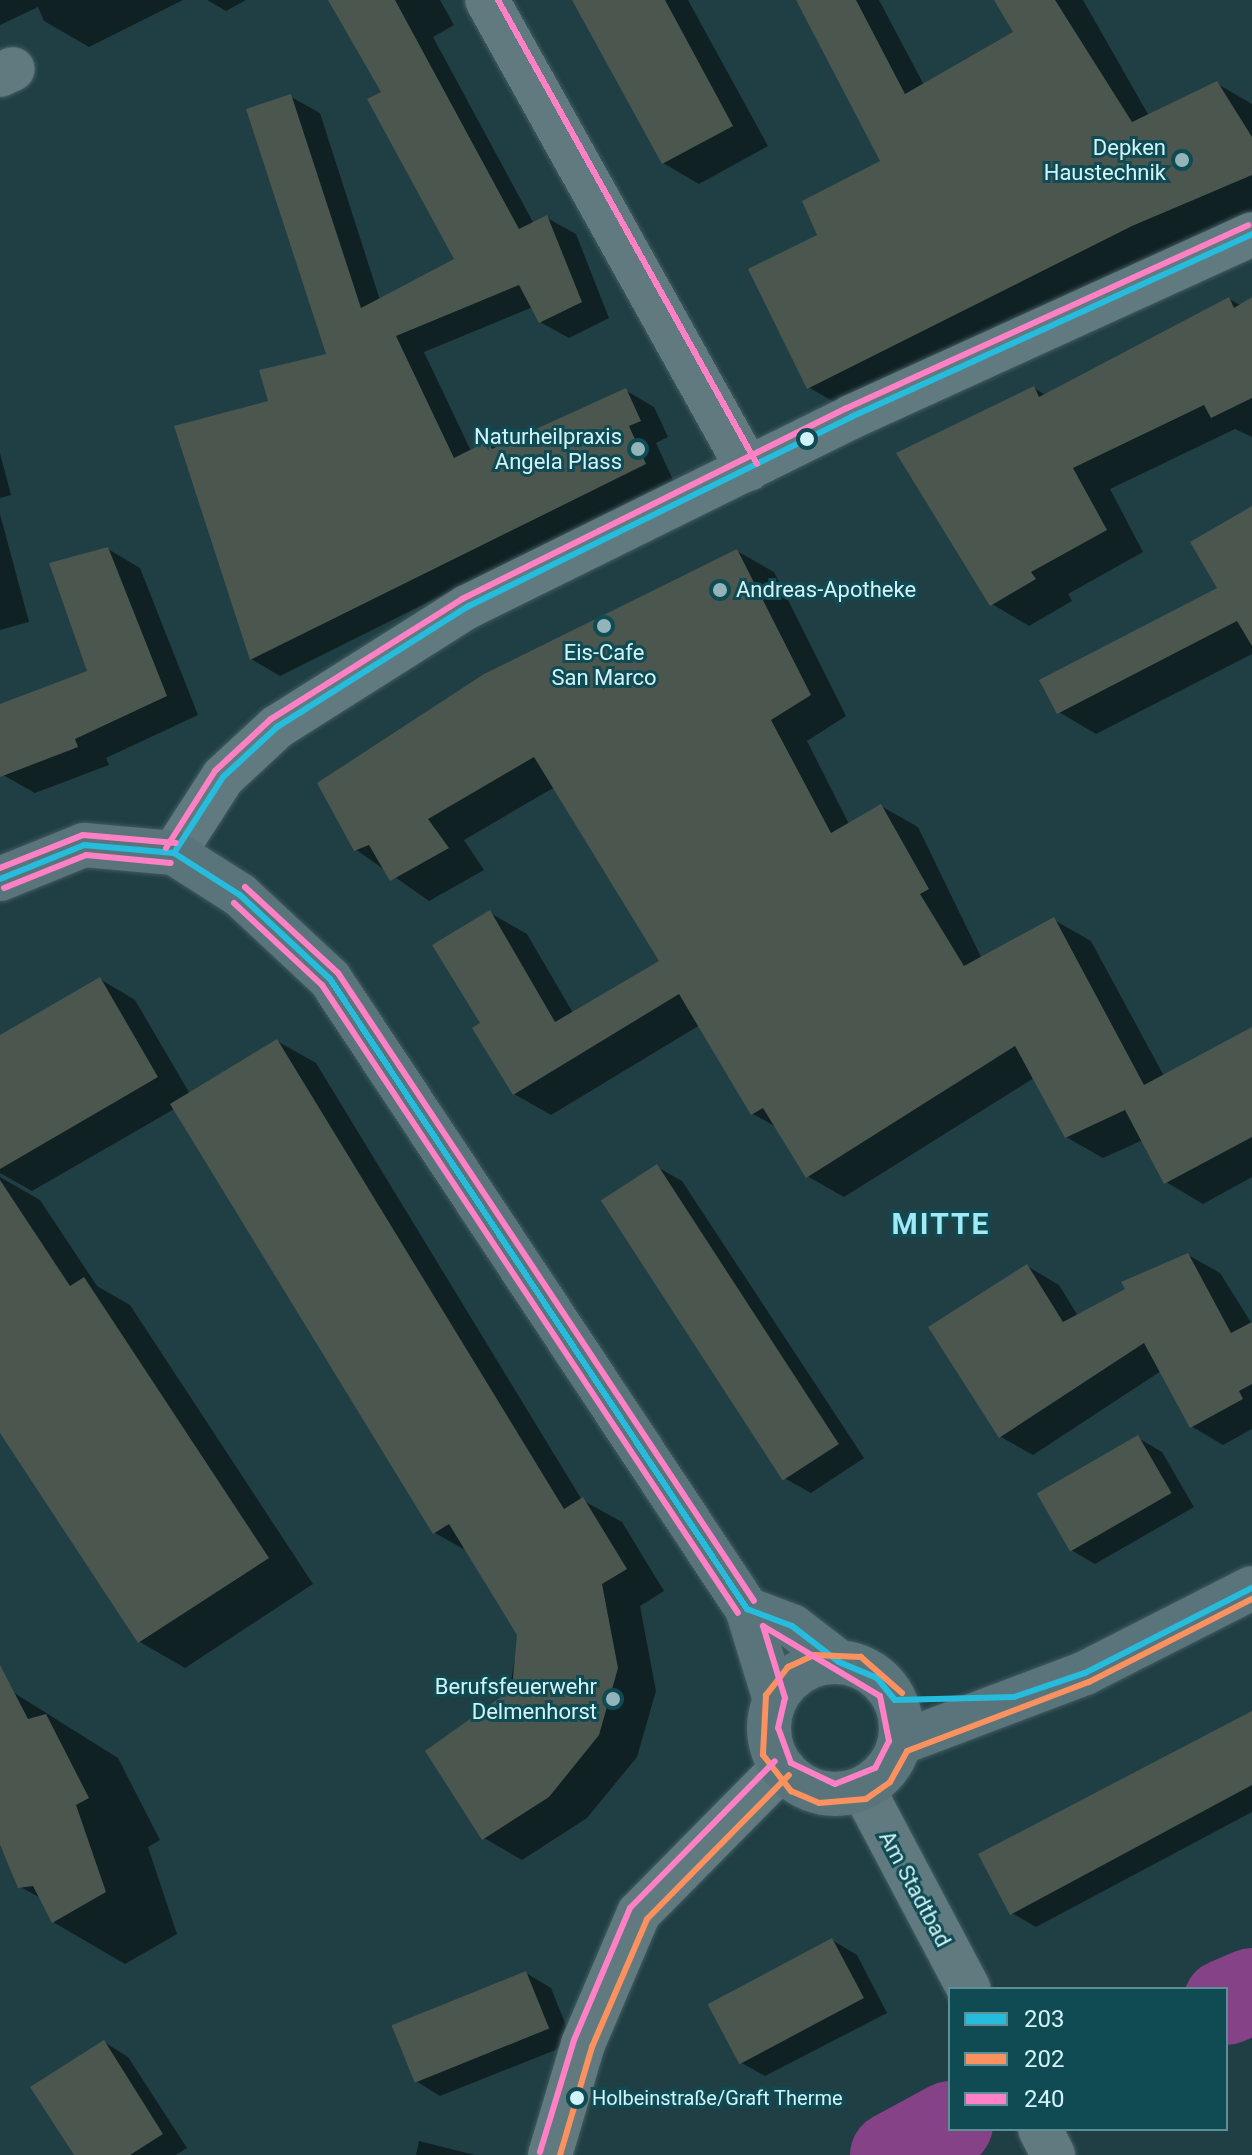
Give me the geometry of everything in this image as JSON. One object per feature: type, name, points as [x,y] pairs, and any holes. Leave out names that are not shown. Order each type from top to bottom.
[{"type":"main road","points":[[0,879],[84,845],[174,853],[240,895],[330,979],[747,1609],[775,1700]]},
{"type":"main road","points":[[900,1743],[1014,1697],[1085,1673],[1252,1588]]},
{"type":"main road","points":[[747,1609],[792,1626],[839,1662],[877,1678],[895,1700],[900,1743],[882,1776],[863,1789],[823,1794],[782,1768],[768,1729],[775,1700],[795,1675],[839,1662]]},
{"type":"main road","points":[[895,1700],[1014,1697]]},
{"type":"street","points":[[487,0],[748,469]]},
{"type":"street","points":[[174,853],[223,777],[322,693],[467,607],[748,469],[1252,234]]},
{"type":"street","points":[[550,2155],[583,2044],[639,1913],[782,1768]]},
{"type":"street","name":"Am Stadtbad","points":[[863,1789],[968,1987]]},
{"type":"street","points":[[1041,2131],[1053,2155]]},
{"type":"building","points":[[328,0],[395,0],[519,229],[547,215],[582,302],[539,323],[519,285],[396,336],[454,458],[488,441],[492,449],[626,388],[641,421],[629,426],[646,464],[250,660],[174,426],[268,401],[259,370],[326,354],[246,109],[291,94],[361,308],[454,259],[367,99],[381,92]]},
{"type":"building","points":[[572,0],[665,0],[733,126],[662,164]]},
{"type":"building","points":[[796,0],[856,0],[905,94],[1013,32],[994,0],[1055,0],[1132,122],[1217,81],[1252,137],[1252,175],[1132,226],[807,389],[748,269],[817,235],[802,201],[880,161]]},
{"type":"building","points":[[1229,297],[1234,308],[1252,297],[1252,398],[1211,418],[1204,405],[1073,468],[1107,530],[1031,572],[1036,579],[990,606],[896,453],[1034,386],[1039,397]]},
{"type":"building","points":[[1252,506],[1252,646],[1237,621],[1057,714],[1039,680],[1217,588],[1190,542]]},
{"type":"building","points":[[108,547],[167,696],[75,739],[78,747],[0,777],[0,704],[87,671],[49,563]]},
{"type":"building","points":[[737,549],[811,695],[771,720],[831,833],[881,804],[929,889],[920,894],[964,966],[1054,917],[1144,1085],[1252,1027],[1252,1137],[1164,1184],[1125,1110],[1065,1138],[1015,1046],[806,1178],[763,1108],[751,1115],[679,994],[513,1095],[472,1028],[480,1023],[432,945],[490,910],[555,1022],[659,961],[534,757],[428,819],[449,848],[390,881],[369,845],[354,851],[317,783],[484,674]]},
{"type":"building","points":[[100,977],[158,1077],[0,1169],[0,1035]]},
{"type":"building","points":[[277,1039],[564,1509],[583,1497],[627,1569],[602,1584],[618,1668],[599,1735],[549,1797],[482,1840],[425,1751],[512,1689],[517,1635],[449,1524],[433,1534],[170,1104]]},
{"type":"building","points":[[657,1164],[839,1444],[783,1481],[601,1200]]},
{"type":"building","points":[[0,1180],[70,1286],[84,1277],[269,1558],[138,1643],[0,1433]]},
{"type":"building","points":[[1188,1253],[1231,1333],[1252,1322],[1252,1384],[1239,1391],[1243,1399],[1190,1428],[1144,1343],[999,1438],[928,1327],[1027,1264],[1063,1322],[1125,1289],[1121,1282]]},
{"type":"building","points":[[1138,1435],[1172,1493],[1070,1552],[1037,1494]]},
{"type":"building","points":[[0,1665],[28,1719],[46,1714],[89,1798],[76,1805],[106,1892],[52,1923],[33,1886],[18,1888],[0,1845]]},
{"type":"building","points":[[1252,1711],[1252,1785],[1010,1915],[978,1854]]},
{"type":"building","points":[[832,1938],[864,1998],[739,2064],[708,2004]]},
{"type":"building","points":[[526,1971],[549,2028],[415,2083],[392,2025]]},
{"type":"building","points":[[104,2040],[163,2134],[130,2155],[74,2155],[30,2087]]},
{"type":"waterway","points":[[1228,2001],[1252,1991]]},
{"type":"waterway","points":[[893,2155],[948,2125]]},
{"type":"transit line","name":"240","points":[[498,0],[757,464]]},
{"type":"transit line","name":"240","points":[[166,848],[215,771],[271,719],[462,599],[847,408],[1248,225]]},
{"type":"transit line","name":"203","points":[[174,853],[223,777],[277,727],[467,607],[851,417],[1252,234]]},
{"type":"transit line","name":"240","points":[[0,868],[83,835],[176,843]]},
{"type":"transit line","name":"203","points":[[0,879],[84,845],[174,853],[240,895],[330,979],[747,1609],[792,1626],[839,1662],[877,1678],[895,1700]]},
{"type":"transit line","name":"240","points":[[4,888],[86,855],[171,863]]},
{"type":"transit line","name":"240","points":[[245,887],[338,973]]},
{"type":"transit line","name":"240","points":[[234,903],[322,985],[738,1613]]},
{"type":"transit line","name":"240","points":[[338,973],[754,1601]]},
{"type":"transit line","name":"203","points":[[895,1700],[1014,1697],[1085,1673],[1252,1588]]},
{"type":"transit line","name":"202","points":[[902,1693],[861,1657],[814,1655],[788,1667],[766,1695],[763,1755],[791,1791],[819,1803],[866,1799],[890,1782],[907,1751],[1089,1682],[1252,1599]]},
{"type":"transit line","name":"240","points":[[763,1626],[880,1696],[889,1741],[875,1768],[835,1784],[791,1763],[778,1728],[785,1698],[763,1626]]},
{"type":"transit line","name":"240","points":[[540,2152],[574,2040],[630,1908],[775,1761]]},
{"type":"transit line","name":"202","points":[[560,2155],[592,2047],[647,1919],[789,1775]]},
{"type":"place","name":"Depken Haustechnik","points":[[1182,160]]},
{"type":"place","name":"Naturheilpraxis Angela Plass","points":[[638,449]]},
{"type":"place","name":"Andreas-Apotheke","points":[[720,590]]},
{"type":"place","name":"Eis-Cafe San Marco","points":[[604,626]]},
{"type":"place","name":"Berufsfeuerwehr Delmenhorst","points":[[613,1699]]},
{"type":"place","name":"Holbeinstraße/Graft Therme","points":[[577,2098]]},
{"type":"district","name":"MITTE","points":[[941,1224]]}]
